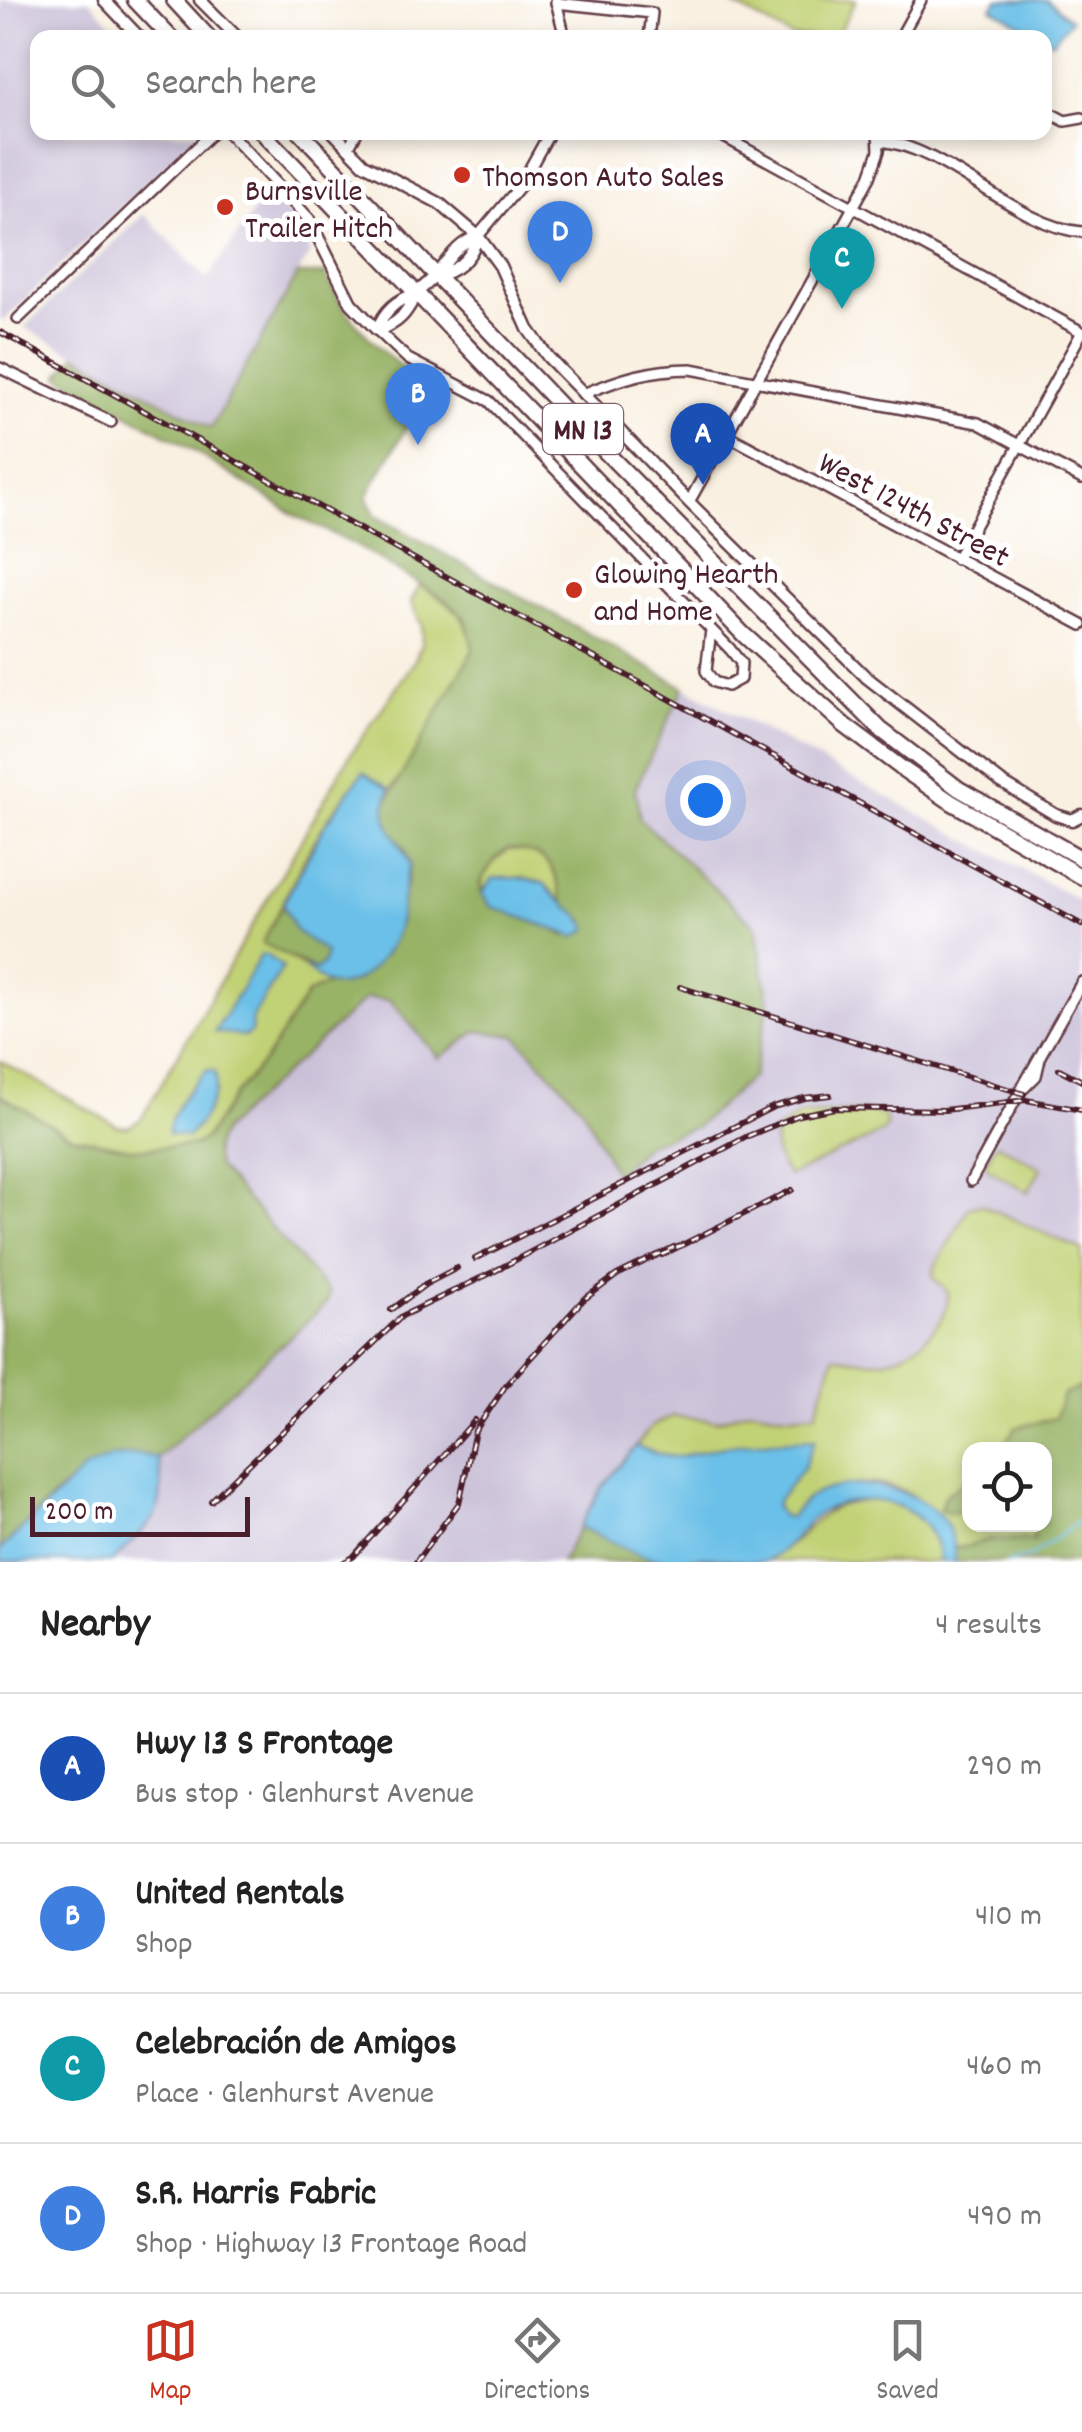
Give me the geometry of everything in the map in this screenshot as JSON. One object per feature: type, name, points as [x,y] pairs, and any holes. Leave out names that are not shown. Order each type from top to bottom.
[{"type":"highway","points":[[136,0],[164,30]]},
{"type":"highway","points":[[174,0],[202,30]]},
{"type":"highway","name":"MN 13","points":[[270,140],[744,636],[844,725],[951,802],[1082,878]]},
{"type":"highway","name":"MN 13","points":[[308,140],[880,729],[959,788],[1082,860]]},
{"type":"street","points":[[104,0],[132,30]]},
{"type":"street","points":[[200,0],[230,30]]},
{"type":"street","points":[[908,30],[921,0]]},
{"type":"street","points":[[564,30],[556,1],[652,13],[651,30]]},
{"type":"street","points":[[1052,114],[1062,120],[1079,119]]},
{"type":"street","points":[[18,319],[206,140]]},
{"type":"street","points":[[235,140],[309,219],[351,303],[408,359],[488,401],[711,630],[740,663],[740,678],[726,686],[714,682],[706,672],[711,630]]},
{"type":"street","points":[[340,140],[364,164],[439,203],[478,236],[514,291],[528,329],[582,394],[866,677],[964,755],[1056,815],[1072,820],[1082,815]]},
{"type":"street","points":[[348,148],[352,140]]},
{"type":"street","points":[[378,330],[392,327],[412,307],[416,294],[436,276],[452,272],[474,251],[478,236],[520,186],[546,140]]},
{"type":"street","points":[[730,140],[1082,332],[956,558]]},
{"type":"street","points":[[689,502],[876,163],[878,140]]},
{"type":"street","points":[[888,140],[907,146],[1049,224],[1082,232]]},
{"type":"street","points":[[0,368],[111,422]]},
{"type":"street","points":[[582,394],[628,376],[660,369],[691,369],[978,423],[1082,479]]},
{"type":"street","name":"West 124th Street","points":[[725,434],[1082,625]]},
{"type":"street","points":[[972,1181],[1022,1090],[1028,1071],[1042,1055],[1082,982]]},
{"type":"shaded area","points":[[0,0],[89,0],[117,30],[30,30],[30,140],[192,140],[3,321]]},
{"type":"shaded area","points":[[267,192],[300,226],[310,253],[211,428],[24,327],[144,214],[207,279]]},
{"type":"shaded area","points":[[684,687],[1082,902],[1082,1250],[980,1204],[969,1207],[935,1267],[948,1293],[948,1304],[929,1334],[883,1361],[835,1357],[817,1413],[787,1415],[752,1409],[716,1421],[673,1416],[601,1488],[561,1562],[112,1562],[159,1512],[163,1486],[158,1458],[330,1294],[218,1167],[215,1142],[225,1128],[366,998],[390,1000],[439,1058],[478,1031],[516,1036],[582,1107],[616,1173],[648,1143],[696,1127],[685,860],[640,819],[635,790]]},
{"type":"green space","points":[[725,0],[856,0],[840,30],[779,30]]},
{"type":"green space","points":[[298,274],[325,274],[343,306],[367,336],[426,383],[421,402],[369,492],[367,499],[376,516],[684,687],[635,789],[640,819],[756,927],[769,1003],[753,1076],[696,1127],[648,1143],[615,1174],[582,1107],[516,1036],[478,1031],[439,1058],[390,1000],[366,998],[225,1128],[216,1147],[218,1167],[330,1294],[326,1304],[158,1458],[133,1456],[90,1470],[52,1499],[0,1550],[0,1095],[70,1136],[134,1149],[195,1145],[206,1137],[235,1094],[265,1060],[308,993],[328,984],[346,983],[378,961],[396,932],[410,865],[404,848],[385,823],[386,802],[473,650],[466,620],[447,601],[359,547],[298,517],[183,444],[59,376],[76,355],[211,428]],"holes":[[[508,849],[523,851],[549,864],[564,906],[584,920],[566,936],[540,922],[490,906],[482,894],[480,882],[496,858]]]},
{"type":"green space","points":[[419,585],[448,603],[467,627],[473,650],[406,771],[390,789],[363,773],[306,855],[263,943],[328,984],[308,993],[265,1060],[235,1094],[206,1137],[195,1145],[133,1149],[70,1136],[0,1095],[0,1061],[118,1126],[128,1127],[141,1119],[350,755],[414,662],[422,643],[422,626],[411,602]],"holes":[[[261,956],[283,967],[252,1018],[215,1032]],[[207,1071],[215,1072],[216,1091],[200,1120],[176,1113]]]},
{"type":"green space","points":[[509,849],[535,854],[549,864],[564,906],[544,883],[520,878],[484,888],[482,893],[485,873]]},
{"type":"green space","points":[[283,904],[296,927],[327,953],[316,970],[262,943]]},
{"type":"green space","points":[[799,1115],[884,1115],[887,1125],[883,1132],[789,1176],[777,1156],[775,1132]]},
{"type":"green space","points":[[998,1144],[1041,1168],[1028,1192],[987,1168],[993,1147]]},
{"type":"green space","points":[[980,1204],[1082,1250],[1082,1390],[1079,1388],[1055,1418],[1015,1428],[1006,1442],[962,1442],[962,1483],[944,1495],[949,1513],[962,1511],[962,1532],[1033,1532],[1035,1540],[990,1539],[954,1547],[945,1530],[911,1495],[878,1485],[829,1492],[814,1498],[790,1517],[782,1516],[777,1501],[804,1467],[814,1440],[743,1444],[678,1456],[636,1446],[652,1426],[673,1416],[716,1421],[752,1409],[787,1415],[816,1413],[834,1356],[884,1360],[917,1345],[936,1327],[947,1305],[948,1293],[933,1277],[935,1267],[969,1207]]},
{"type":"green space","points":[[1079,1388],[1082,1562],[956,1562],[954,1547],[990,1539],[1035,1540],[1033,1532],[1052,1532],[1052,1442],[1006,1442],[1015,1428],[1055,1418],[1063,1395]]},
{"type":"green space","points":[[962,1483],[962,1511],[949,1513],[940,1509],[944,1495]]},
{"type":"green space","points":[[879,1499],[902,1507],[920,1520],[934,1539],[940,1562],[763,1561],[832,1509]]},
{"type":"green space","points":[[580,1527],[654,1558],[707,1556],[734,1562],[561,1562]]},
{"type":"water","points":[[997,0],[1047,0],[1071,20],[1052,42],[1052,30],[1031,30],[992,8]]},
{"type":"water","points":[[363,772],[390,789],[387,821],[410,865],[398,927],[388,948],[363,976],[341,985],[330,984],[304,966],[316,970],[326,953],[295,930],[283,904],[325,825]]},
{"type":"water","points":[[493,878],[544,883],[580,916],[588,929],[575,937],[490,906],[482,893]]},
{"type":"water","points":[[261,955],[283,967],[252,1018],[251,1032],[245,1036],[215,1032]]},
{"type":"water","points":[[207,1070],[215,1072],[216,1080],[204,1116],[187,1137],[168,1134],[177,1108]]},
{"type":"water","points":[[815,1439],[804,1467],[777,1501],[782,1516],[790,1517],[807,1499],[841,1486],[881,1487],[900,1492],[934,1510],[946,1523],[956,1562],[940,1562],[936,1542],[913,1514],[878,1501],[839,1504],[821,1512],[781,1551],[763,1562],[704,1557],[658,1559],[635,1553],[580,1527],[601,1488],[636,1446],[678,1457],[731,1445]]},
{"type":"water","points":[[139,1454],[158,1458],[159,1506],[147,1527],[112,1562],[0,1562],[0,1550],[84,1469],[111,1457]]},
{"type":"waterway","points":[[1008,1562],[1031,1556],[1082,1519]]},
{"type":"railway","points":[[0,332],[1082,925]]},
{"type":"railway","points":[[680,987],[1024,1094]]},
{"type":"railway","points":[[1059,1069],[1082,1081]]},
{"type":"railway","points":[[475,1259],[773,1107],[830,1095]]},
{"type":"railway","points":[[211,1501],[402,1316],[748,1136],[799,1115],[835,1108],[944,1110],[1026,1100],[1082,1110]]},
{"type":"railway","points":[[662,1255],[792,1190]]},
{"type":"railway","points":[[416,1562],[459,1503],[475,1431],[506,1385],[583,1300],[617,1275],[674,1247]]},
{"type":"railway","points":[[391,1310],[426,1284],[457,1268]]},
{"type":"railway","points":[[344,1562],[353,1557],[475,1420]]},
{"type":"place","name":"Thomson Auto Sales","points":[[462,175]]},
{"type":"place","name":"Burnsville Trailer Hitch","points":[[225,207]]},
{"type":"place","name":"S.R. Harris Fabric","points":[[560,283]]},
{"type":"place","name":"Celebración de Amigos","points":[[842,309]]},
{"type":"place","name":"United Rentals","points":[[418,445]]},
{"type":"place","name":"Hwy 13 S Frontage","points":[[703,485]]},
{"type":"place","name":"Glowing Hearth and Home","points":[[574,590]]}]
